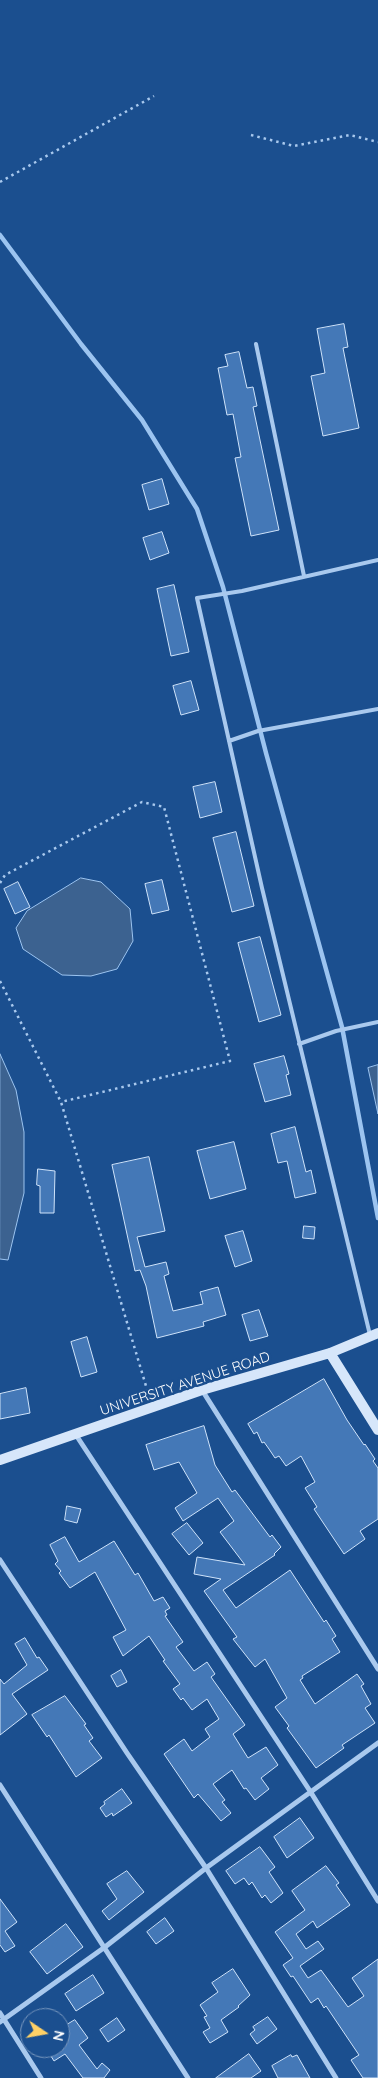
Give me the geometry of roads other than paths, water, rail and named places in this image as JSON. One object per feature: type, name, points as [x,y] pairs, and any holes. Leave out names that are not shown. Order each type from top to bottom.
[{"type":"main road","name":"UNIVERSITY AVENUE ROAD","points":[[0,1460],[202,1390],[330,1353],[374,1334]]},
{"type":"main road","points":[[330,1353],[378,1430]]},
{"type":"street","points":[[202,1390],[378,1669]]},
{"type":"street","points":[[76,1435],[310,1791],[378,1900]]},
{"type":"street","points":[[0,1560],[127,1753],[206,1868],[336,2078]]},
{"type":"street","points":[[2,2021],[105,1947],[206,1868],[310,1791],[378,1743]]},
{"type":"street","points":[[0,1785],[188,2078]]},
{"type":"street","points":[[0,2013],[2,2021],[41,2078]]},
{"type":"lane","points":[[256,344],[304,576]]},
{"type":"lane","points":[[374,1334],[299,1044],[197,598],[242,591],[378,560]]},
{"type":"lane","points":[[229,741],[258,731],[378,709]]},
{"type":"lane","points":[[299,1044],[336,1031],[378,1022]]},
{"type":"water","points":[[81,878],[101,882],[130,909],[133,941],[117,969],[91,976],[62,975],[23,949],[16,928],[27,911]]},
{"type":"water","points":[[0,1054],[16,1090],[24,1132],[24,1193],[8,1260],[0,1259]]},
{"type":"water","points":[[378,1065],[378,1114],[368,1068]]},
{"type":"waterway","points":[[0,235],[81,344],[142,420],[197,509],[223,587],[266,753],[342,1027],[378,1218]]}]
